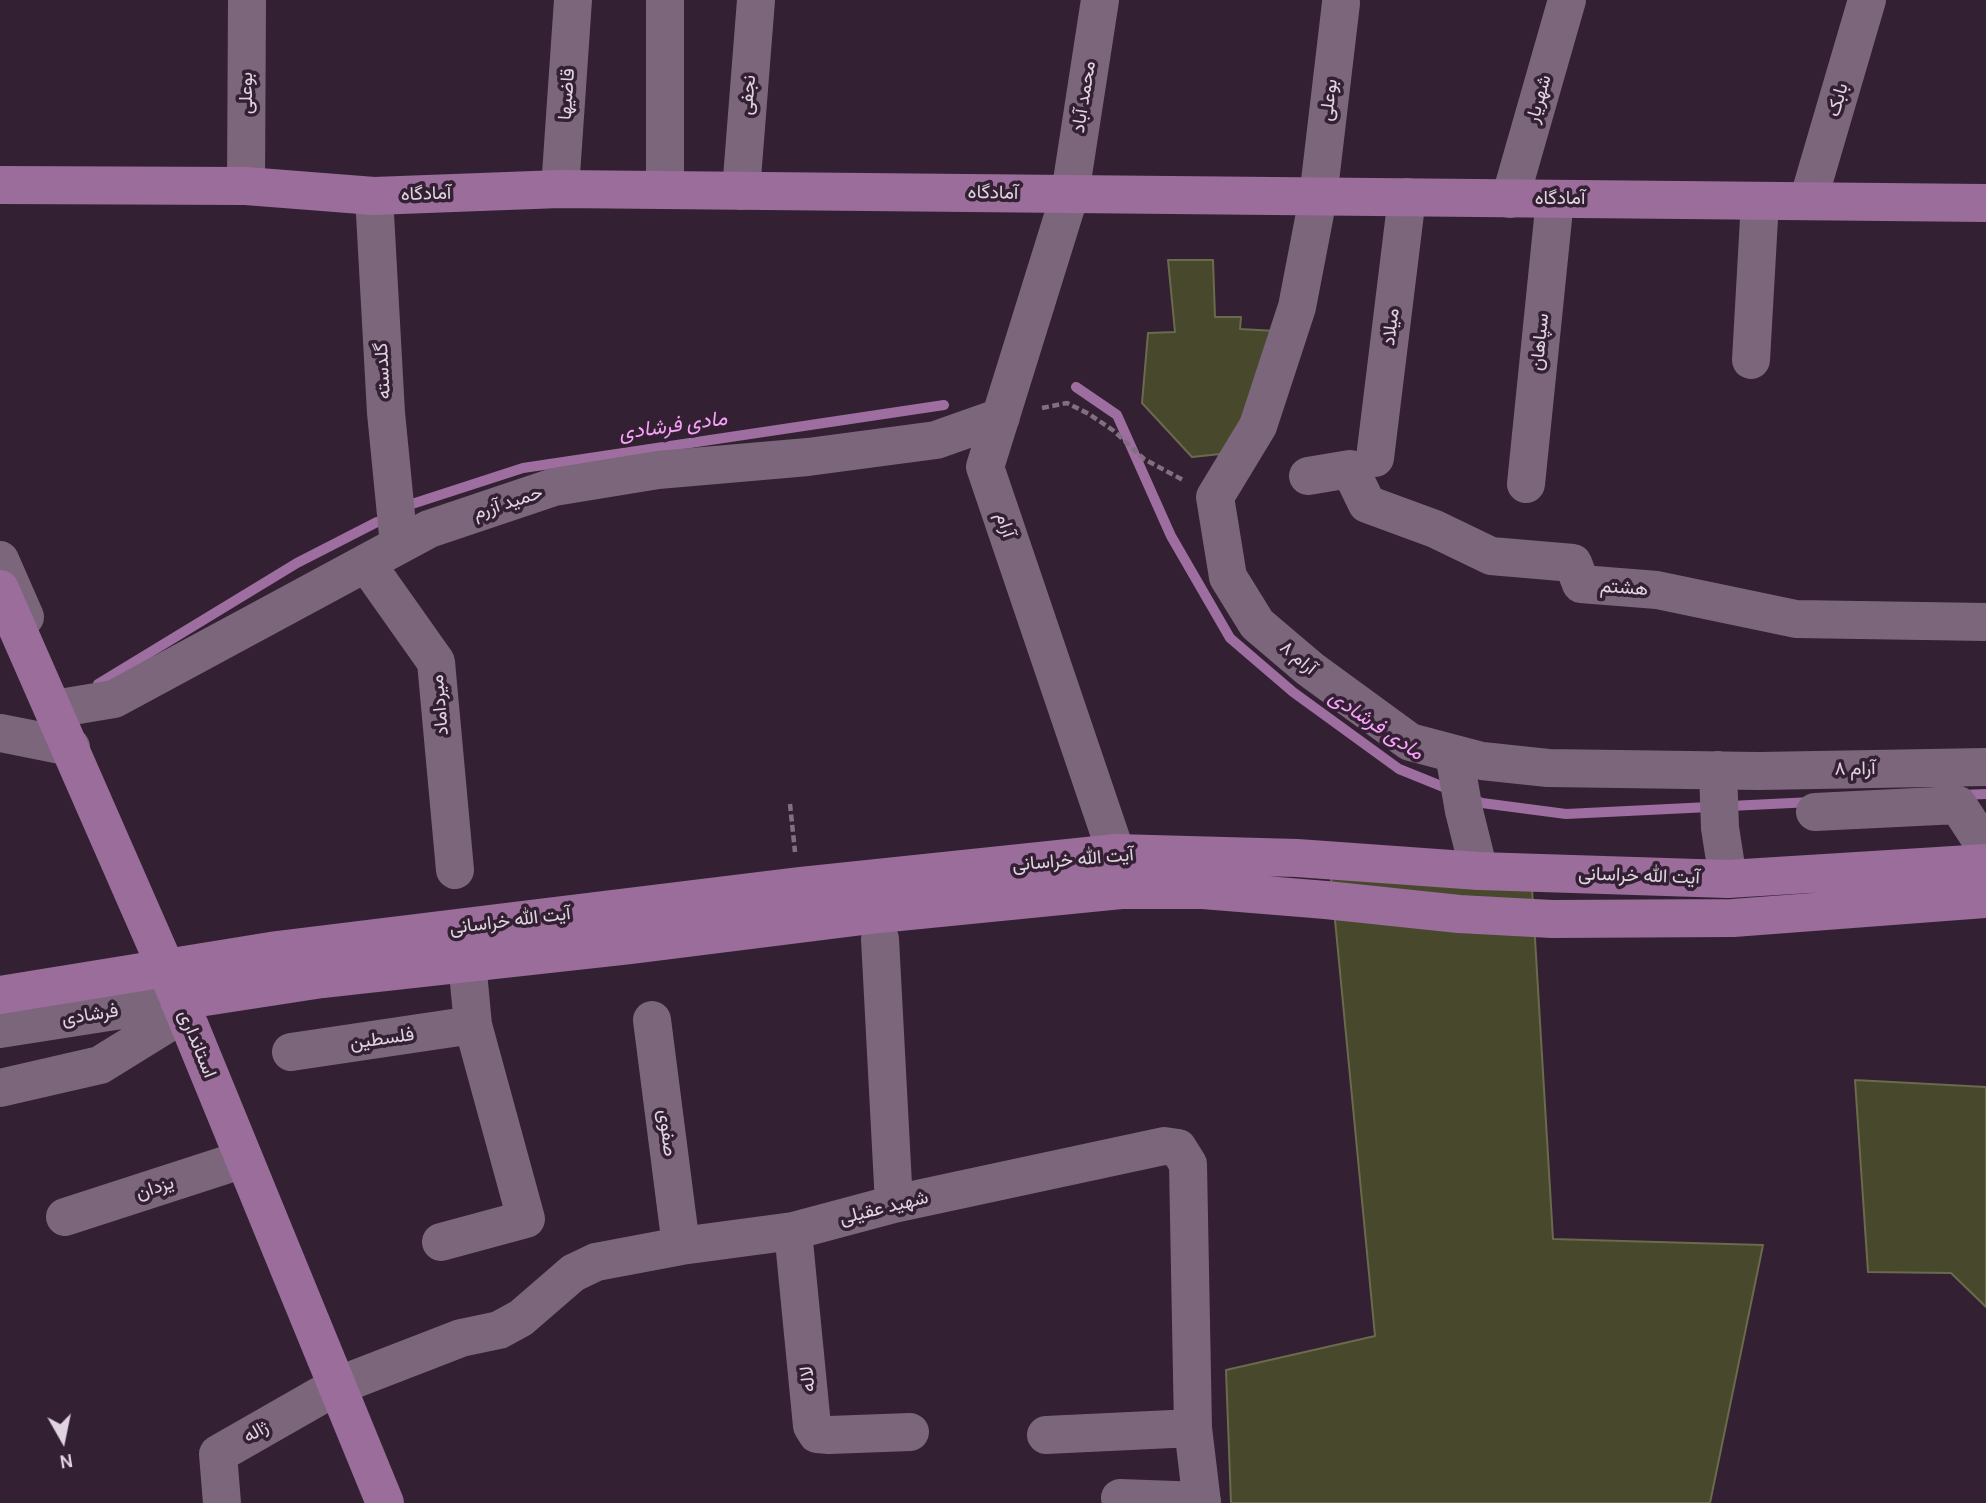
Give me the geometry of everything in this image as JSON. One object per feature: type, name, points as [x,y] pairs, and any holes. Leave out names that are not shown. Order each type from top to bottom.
[{"type":"main road","name":"آمادگاه","points":[[4,181],[246,186],[373,196],[560,189],[1986,203]]},
{"type":"main road","name":"استانداری","points":[[0,589],[174,980],[244,1158],[342,1384],[385,1503]]},
{"type":"main road","name":"آیت الله خراسانی","points":[[174,980],[290,948],[799,887],[878,910],[1116,853],[1297,858],[1479,871],[1728,879],[1986,863]]},
{"type":"main road","name":"آیت الله خراسانی","points":[[174,980],[323,979],[878,910],[1121,890],[1203,890],[1459,914],[1552,919],[1733,918],[1986,899]]},
{"type":"main road","name":"فرشادی","points":[[0,995],[174,980]]},
{"type":"street","name":"بوعلی","points":[[246,186],[247,0]]},
{"type":"street","name":"قاضیها","points":[[560,189],[573,0]]},
{"type":"street","points":[[664,190],[665,0]]},
{"type":"street","name":"نجفی","points":[[741,191],[756,0]]},
{"type":"street","name":"محمد آباد","points":[[1070,194],[1100,0]]},
{"type":"street","name":"شهریار","points":[[1510,199],[1567,0]]},
{"type":"street","name":"بابک","points":[[1808,201],[1867,0]]},
{"type":"street","name":"بوعلی","points":[[1318,198],[1341,3]]},
{"type":"street","name":"آرام","points":[[1070,194],[985,467],[1116,853]]},
{"type":"street","name":"گلدسته","points":[[373,196],[386,413],[399,545]]},
{"type":"street","name":"میلاد","points":[[1376,458],[1407,197]]},
{"type":"street","points":[[1215,497],[1258,426],[1297,307],[1318,198]]},
{"type":"street","name":"سپاهان","points":[[1526,484],[1555,199]]},
{"type":"street","points":[[1751,360],[1760,201]]},
{"type":"street","name":"حمید آزرم","points":[[54,709],[114,699],[429,529],[554,487],[658,470],[808,457],[936,440],[1001,417]]},
{"type":"street","name":"هشتم","points":[[1308,476],[1350,469],[1367,504],[1434,529],[1491,556],[1573,563],[1581,584],[1657,590],[1796,619],[1986,622]]},
{"type":"street","name":"۸ آرام","points":[[1215,497],[1228,577],[1257,624],[1310,669],[1409,742],[1482,761],[1548,768],[1717,770],[1986,766]]},
{"type":"street","points":[[0,561],[174,980],[100,1065],[0,1088]]},
{"type":"street","name":"میرداماد","points":[[366,563],[436,662],[455,870]]},
{"type":"street","points":[[0,733],[71,747]]},
{"type":"street","points":[[1454,754],[1464,811],[1479,871]]},
{"type":"street","points":[[1717,770],[1720,828],[1728,879]]},
{"type":"street","points":[[1815,812],[1958,805],[1986,848]]},
{"type":"street","points":[[878,910],[894,1204]]},
{"type":"street","points":[[441,1242],[526,1219],[473,1025],[467,962]]},
{"type":"street","name":"فرشادی","points":[[0,1029],[174,980]]},
{"type":"street","name":"استانداری","points":[[174,980],[342,1384],[398,1503]]},
{"type":"street","name":"صفوی","points":[[652,1020],[681,1246]]},
{"type":"street","name":"فلسطین","points":[[291,1052],[473,1025]]},
{"type":"street","name":"شهید عقیلی","points":[[342,1384],[461,1338],[499,1330],[520,1318],[573,1273],[596,1262],[681,1246],[793,1231],[894,1204],[1164,1146],[1178,1149],[1188,1164],[1193,1428],[1202,1502]]},
{"type":"street","name":"یزدان","points":[[65,1217],[244,1158]]},
{"type":"street","name":"لاله","points":[[793,1231],[812,1426],[817,1434],[829,1435],[910,1432]]},
{"type":"street","name":"ژاله","points":[[222,1503],[218,1454],[342,1384]]},
{"type":"street","points":[[1046,1435],[1193,1428]]},
{"type":"street","points":[[1120,1498],[1202,1502]]},
{"type":"path","points":[[1001,417],[1067,403],[1117,433],[1143,459],[1215,497]]},
{"type":"path","points":[[790,804],[799,887]]},
{"type":"building","points":[[1168,260],[1213,260],[1215,317],[1241,317],[1240,329],[1276,331],[1230,453],[1192,457],[1142,403],[1148,333],[1175,332]]},
{"type":"building","points":[[1330,868],[1531,872],[1553,1239],[1763,1245],[1710,1503],[1231,1503],[1226,1370],[1375,1336]]},
{"type":"building","points":[[1855,1080],[1986,1087],[1986,1307],[1951,1273],[1868,1272]]},
{"type":"waterway","name":"مادی فرشادی","points":[[1076,387],[1117,415],[1171,536],[1230,638],[1293,692],[1399,769],[1451,790]]},
{"type":"waterway","name":"مادی فرشادی","points":[[412,504],[523,468],[944,405]]},
{"type":"waterway","name":"مادی فرشادی","points":[[98,684],[297,563],[377,522]]},
{"type":"waterway","name":"مادی فرشادی","points":[[1961,795],[1986,794]]},
{"type":"waterway","name":"مادی فرشادی","points":[[1469,798],[1482,803],[1566,814],[1812,802]]}]
